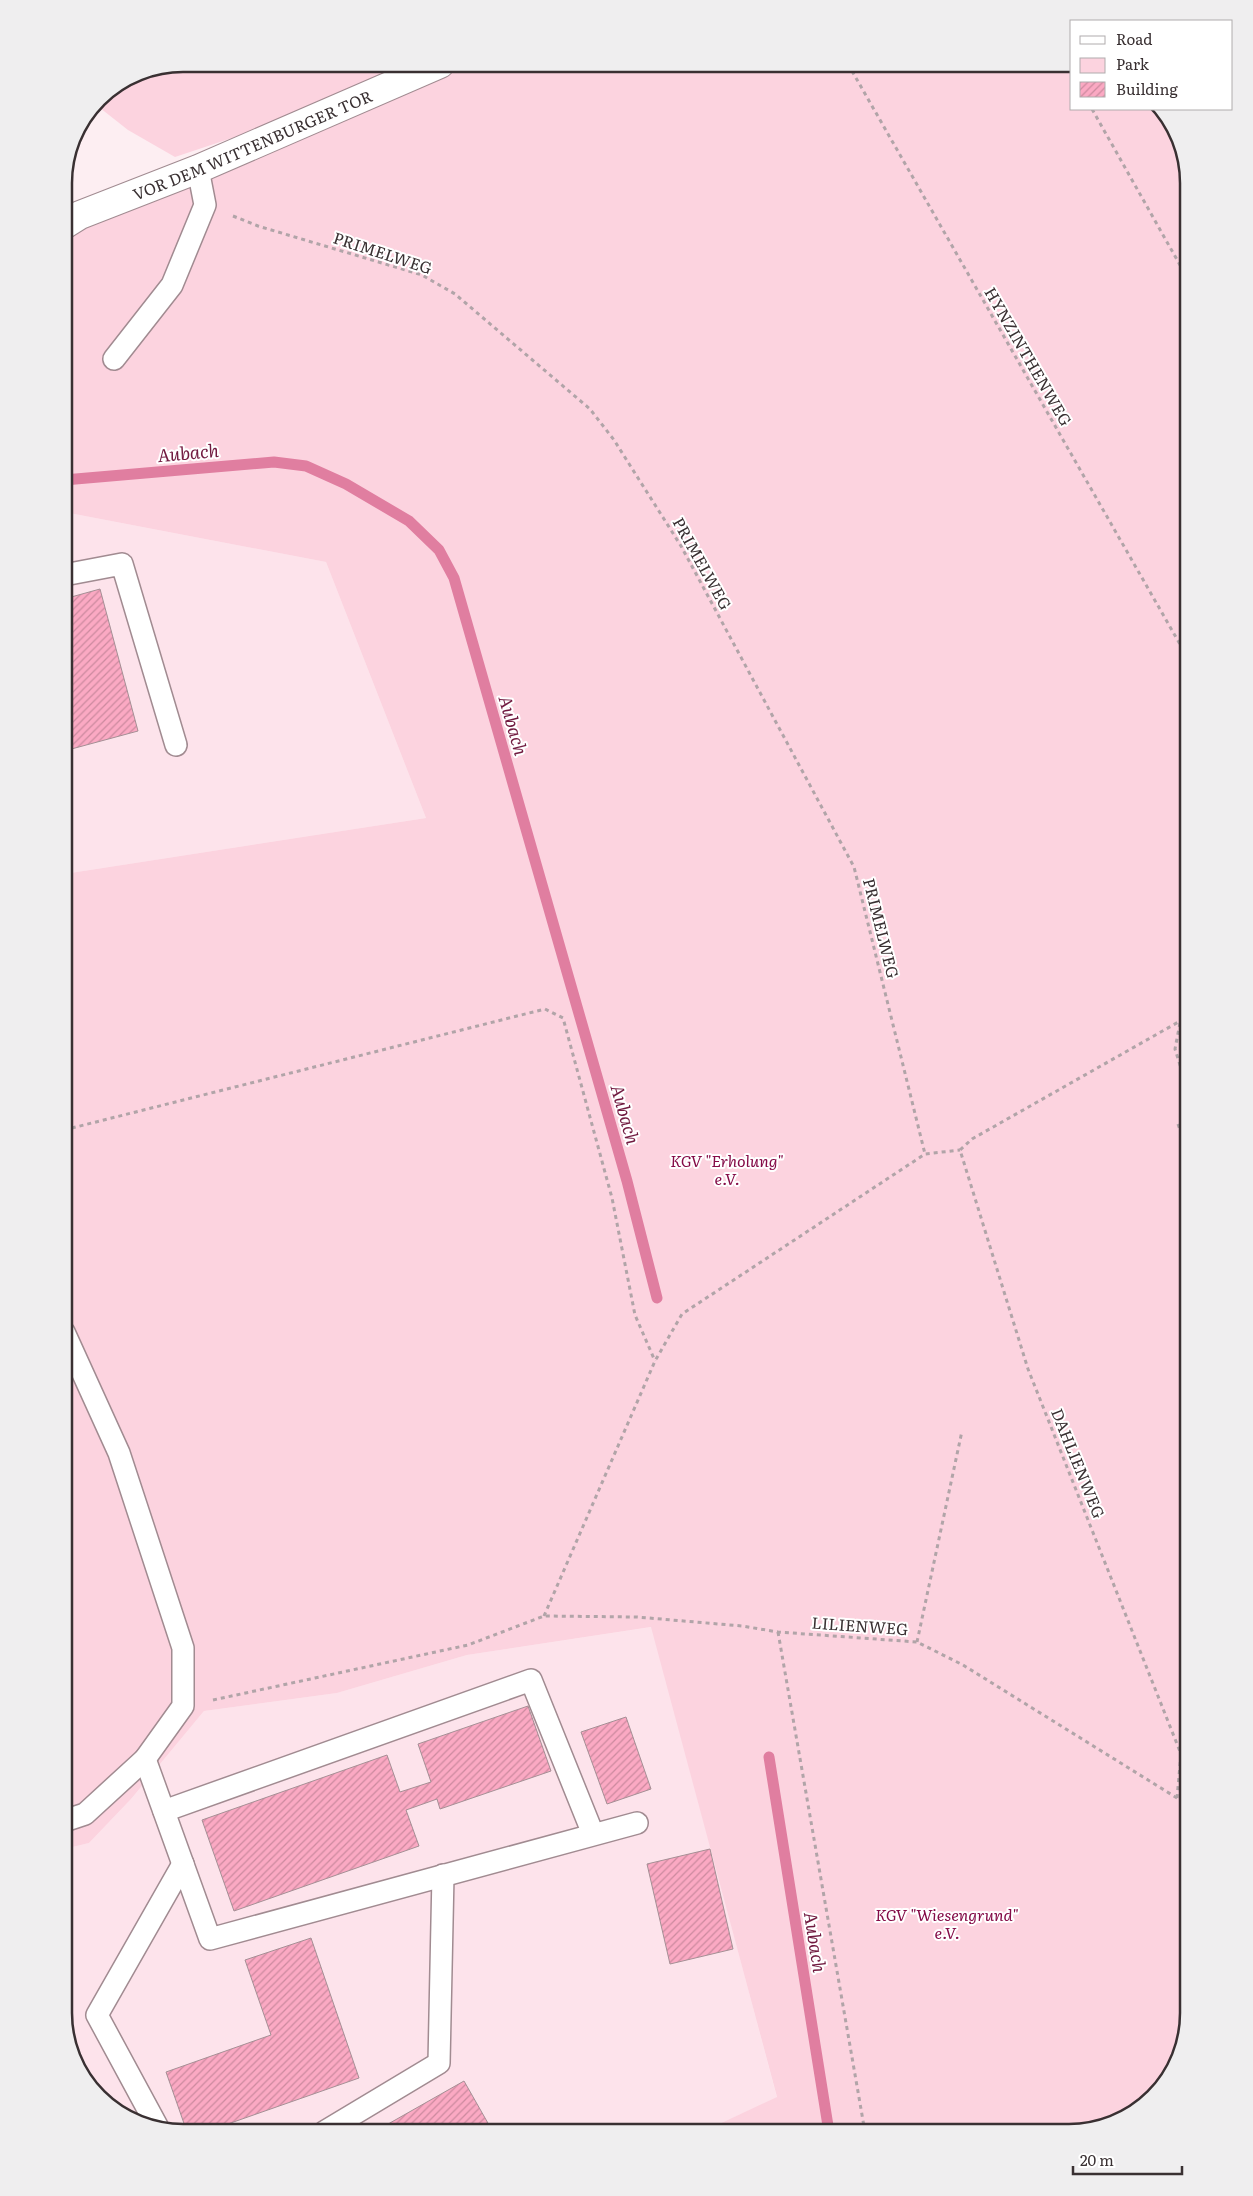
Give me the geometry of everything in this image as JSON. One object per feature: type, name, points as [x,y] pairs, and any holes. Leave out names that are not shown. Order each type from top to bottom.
[{"type":"street","name":"VOR DEM WITTENBURGER TOR","points":[[73,219],[198,169],[419,73]]},
{"type":"lane","points":[[114,359],[172,286],[205,205],[198,169]]},
{"type":"lane","points":[[73,572],[122,564],[176,745]]},
{"type":"lane","points":[[72,1350],[119,1453],[183,1648],[183,1706],[145,1759],[84,1814],[72,1818]]},
{"type":"lane","points":[[164,1811],[531,1680],[593,1834]]},
{"type":"lane","points":[[145,1759],[210,1939],[637,1823]]},
{"type":"lane","points":[[153,2119],[97,2015],[183,1864]]},
{"type":"lane","points":[[339,2123],[439,2063],[443,1875]]},
{"type":"path","name":"HYNZINTHENWEG","points":[[853,73],[1180,644]]},
{"type":"path","points":[[1093,110],[1180,265]]},
{"type":"path","name":"PRIMELWEG","points":[[205,205],[258,226],[422,275],[455,294],[590,409],[614,440],[681,546],[854,867],[925,1154]]},
{"type":"path","points":[[72,1128],[545,1010],[563,1018],[612,1198],[635,1316],[654,1361]]},
{"type":"path","points":[[1180,1022],[1175,1049],[1180,1065]]},
{"type":"path","points":[[183,1706],[468,1645],[544,1616],[654,1361],[682,1314],[925,1154],[960,1150],[972,1139],[1180,1022]]},
{"type":"path","points":[[1178,1124],[1180,1130]]},
{"type":"path","name":"DAHLIENWEG","points":[[960,1150],[1028,1370],[1180,1749]]},
{"type":"path","points":[[917,1642],[962,1431]]},
{"type":"path","name":"LILIENWEG","points":[[544,1616],[637,1617],[742,1626],[778,1632],[917,1642],[963,1665],[1180,1800]]},
{"type":"path","points":[[778,1632],[864,2124]]},
{"type":"path","name":"DAHLIENWEG","points":[[1177,1798],[1180,1772]]},
{"type":"shaded area","points":[[73,514],[326,562],[426,818],[73,873]]},
{"type":"shaded area","points":[[652,1627],[777,2098],[720,2124],[176,2123],[148,2118],[134,2112],[110,2096],[100,2086],[84,2062],[73,2027],[72,1847],[89,1843],[131,1799],[204,1711],[337,1693],[467,1655]]},
{"type":"green space","points":[[176,73],[427,73],[175,157],[128,130],[101,109],[128,87],[148,78],[162,75]]},
{"type":"green space","name":"KGV \"Erholung\" e.V.","points":[[436,73],[1070,73],[1070,110],[1153,110],[1169,134],[1175,148],[1180,176],[1180,2027],[1175,2048],[1162,2074],[1143,2096],[1119,2112],[1105,2118],[1070,2124],[720,2124],[777,2097],[651,1627],[467,1655],[337,1693],[204,1711],[131,1799],[89,1843],[72,1847],[73,873],[426,818],[326,562],[73,514],[73,236],[88,227]]},
{"type":"building","points":[[100,589],[138,731],[73,749],[73,597]]},
{"type":"building","points":[[528,1706],[551,1771],[440,1809],[437,1799],[406,1810],[419,1846],[234,1911],[202,1820],[387,1755],[400,1792],[431,1782],[418,1744]]},
{"type":"building","points":[[626,1717],[651,1789],[607,1804],[581,1732]]},
{"type":"building","points":[[710,1849],[733,1949],[670,1964],[647,1864]]},
{"type":"building","points":[[311,1938],[359,2078],[230,2123],[184,2123],[166,2072],[271,2035],[245,1960]]},
{"type":"building","points":[[464,2081],[488,2123],[389,2123]]},
{"type":"waterway","name":"Aubach","points":[[73,479],[274,462],[306,466],[346,484],[409,521],[439,550],[454,578],[627,1181],[657,1298]]},
{"type":"waterway","name":"Aubach","points":[[769,1757],[828,2124]]},
{"type":"park label","name":"KGV \"Wiesengrund\" e.V.","points":[[947,1923]]}]
